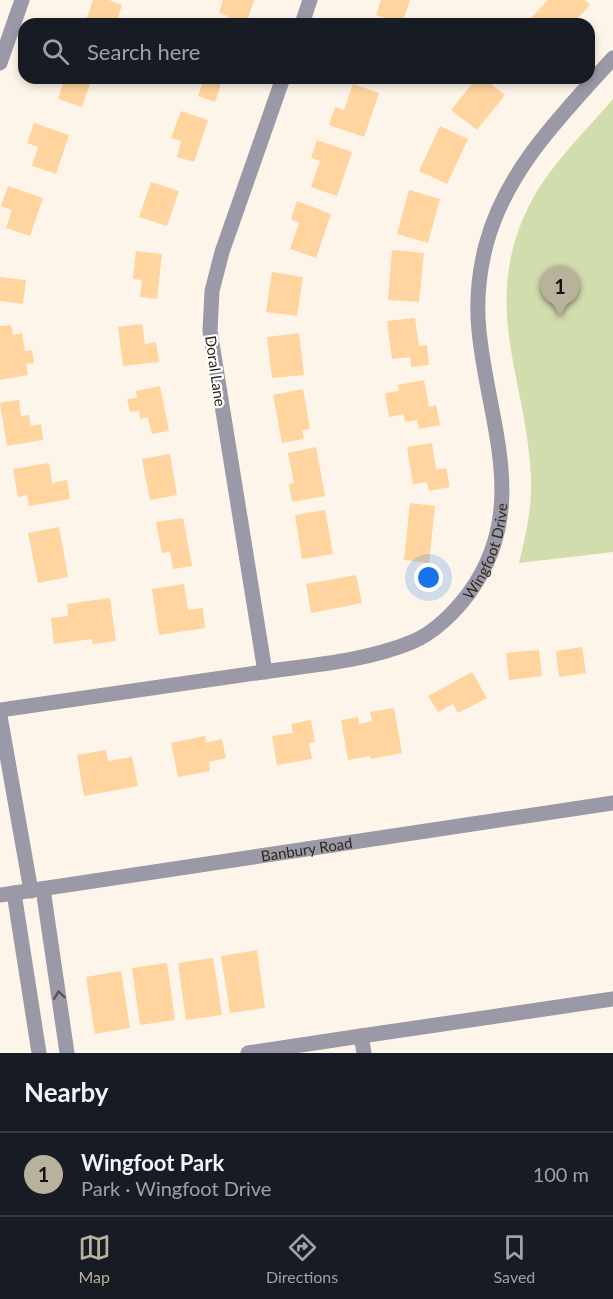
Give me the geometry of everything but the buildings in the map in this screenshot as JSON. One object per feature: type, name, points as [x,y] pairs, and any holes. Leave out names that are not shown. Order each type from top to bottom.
[{"type":"street","points":[[0,63],[22,0]]},
{"type":"street","points":[[304,18],[310,0]]},
{"type":"street","name":"Wingfoot Drive","points":[[595,78],[613,58]]},
{"type":"street","name":"Doral Lane","points":[[265,672],[210,331],[212,291],[222,252],[281,84]]},
{"type":"street","name":"Wingfoot Drive","points":[[0,710],[359,657],[415,641],[440,624],[461,603],[477,581],[496,538],[504,493],[479,328],[479,282],[487,243],[501,205],[519,169],[543,136],[590,84]]},
{"type":"street","points":[[0,716],[37,890],[67,1053]]},
{"type":"street","name":"Banbury Road","points":[[7,894],[613,803]]},
{"type":"street","points":[[7,894],[39,1053]]},
{"type":"street","points":[[248,1053],[613,999]]},
{"type":"street","points":[[361,1036],[364,1053]]},
{"type":"green space","points":[[613,99],[613,552],[519,563],[529,510],[531,478],[528,442],[510,341],[507,308],[508,274],[516,239],[539,188],[558,161]]},
{"type":"place","name":"Wingfoot Park","points":[[560,316]]}]
